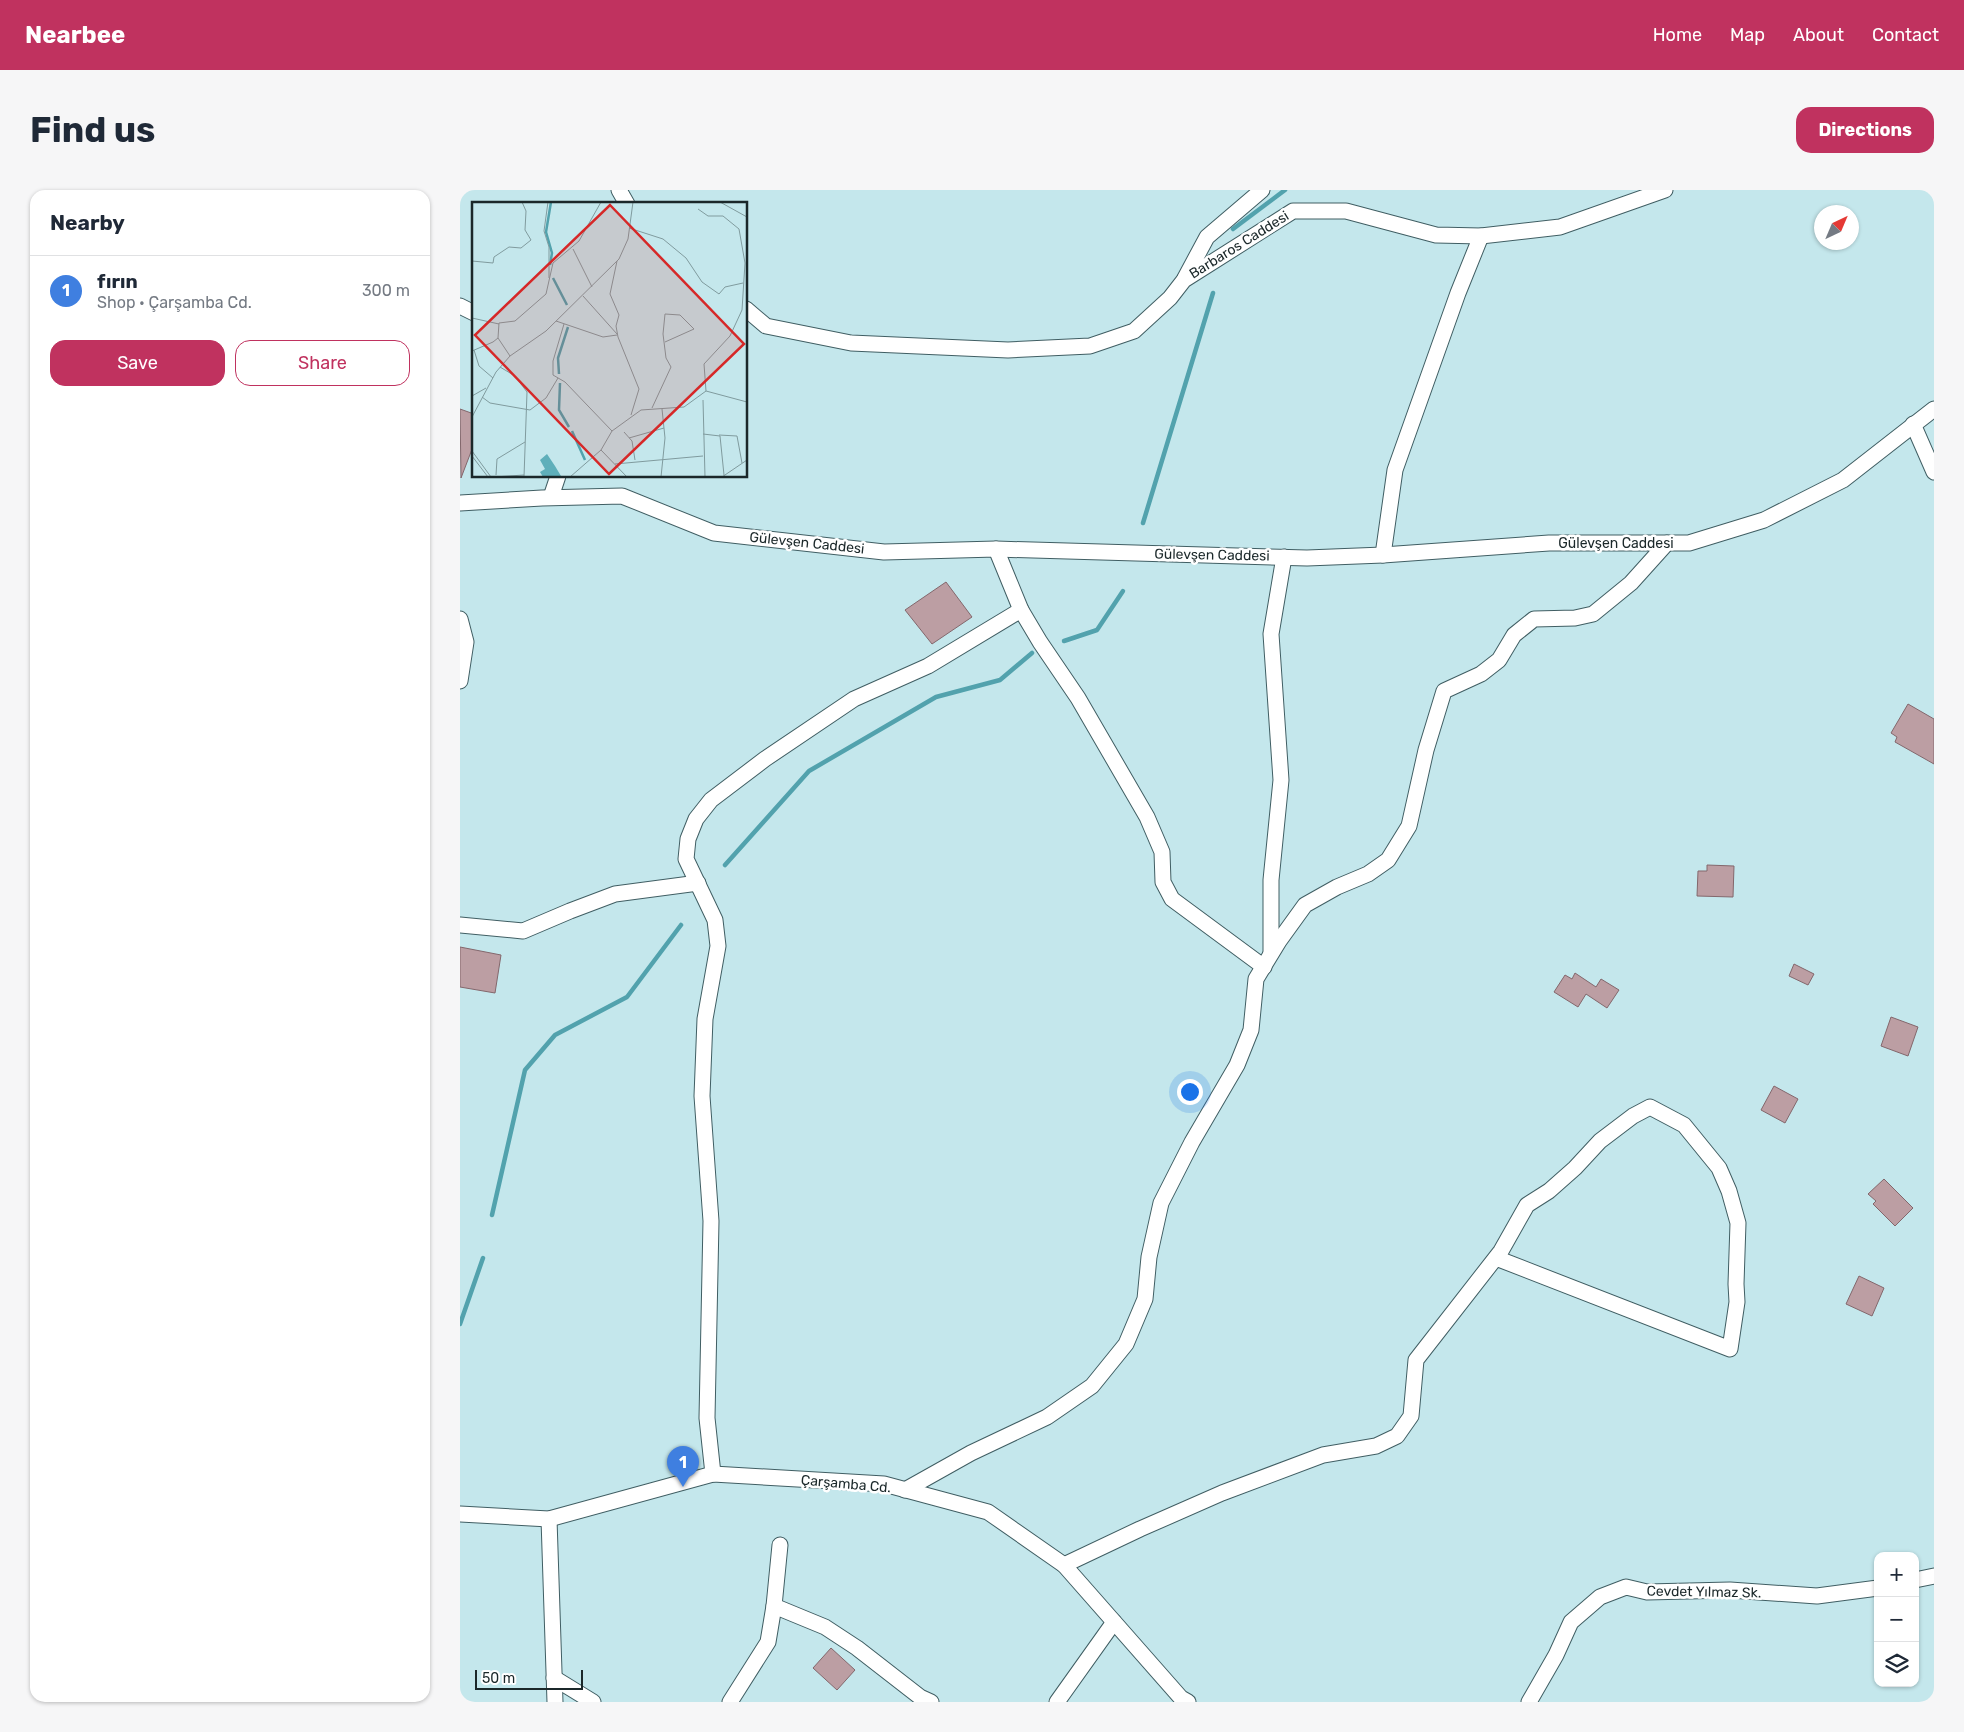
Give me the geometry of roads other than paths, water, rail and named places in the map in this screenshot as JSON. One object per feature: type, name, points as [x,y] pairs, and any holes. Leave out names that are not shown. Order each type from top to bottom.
[{"type":"street","points":[[620,190],[626,202]]},
{"type":"street","points":[[1184,280],[1207,237],[1262,190]]},
{"type":"street","name":"Barbaros Caddesi","points":[[748,311],[766,326],[851,343],[1008,350],[1090,346],[1134,331],[1170,298],[1184,280],[1293,211],[1346,211],[1436,235],[1481,236],[1560,227],[1665,190]]},
{"type":"street","points":[[1383,555],[1395,470],[1458,293],[1481,236]]},
{"type":"street","points":[[460,306],[472,312]]},
{"type":"street","name":"Gülevşen Caddesi","points":[[460,503],[622,496],[714,534],[884,552],[996,549],[1307,558],[1383,555],[1549,543],[1689,543],[1764,520],[1843,480],[1934,409]]},
{"type":"street","points":[[1913,424],[1934,472]]},
{"type":"street","points":[[551,498],[557,478]]},
{"type":"street","points":[[905,1490],[971,1452],[1047,1418],[1092,1386],[1126,1344],[1145,1299],[1150,1257],[1161,1203],[1192,1142],[1236,1065],[1251,1030],[1256,979],[1305,905],[1337,887],[1368,874],[1388,860],[1409,826],[1426,750],[1444,691],[1481,674],[1499,660],[1514,634],[1534,619],[1575,618],[1593,614],[1630,583],[1667,543]]},
{"type":"street","points":[[996,549],[1021,610],[1078,698],[1147,817],[1162,852],[1163,882],[1172,899],[1268,960]]},
{"type":"street","points":[[1268,960],[1271,880],[1281,780],[1272,634],[1284,557]]},
{"type":"street","points":[[713,1474],[707,1418],[711,1221],[702,1096],[705,1019],[718,946],[716,920],[686,859],[688,839],[696,819],[711,800],[765,759],[854,699],[928,666],[1021,610]]},
{"type":"street","points":[[460,619],[466,642],[460,680]]},
{"type":"street","points":[[460,924],[523,931],[570,910],[615,894],[698,883]]},
{"type":"street","points":[[1064,1565],[1222,1493],[1323,1455],[1376,1446],[1397,1436],[1411,1416],[1416,1360],[1496,1258],[1527,1205],[1549,1191],[1575,1168],[1600,1141],[1633,1116],[1650,1107],[1684,1125],[1719,1168],[1729,1191],[1738,1223],[1736,1284],[1738,1302],[1730,1349],[1496,1258]]},
{"type":"street","name":"Çarşamba Cd.","points":[[460,1514],[549,1518],[713,1474],[884,1484],[988,1512],[1064,1565],[1181,1698],[1188,1702]]},
{"type":"street","points":[[549,1518],[555,1702]]},
{"type":"street","points":[[730,1702],[768,1642],[780,1546]]},
{"type":"street","points":[[1919,1579],[1934,1576]]},
{"type":"street","name":"Cevdet Yılmaz Sk.","points":[[1529,1702],[1556,1655],[1572,1622],[1600,1597],[1626,1587],[1647,1592],[1730,1590],[1817,1596],[1874,1589]]},
{"type":"street","points":[[774,1606],[825,1627],[857,1648],[920,1697],[931,1702]]},
{"type":"street","points":[[1057,1702],[1114,1622]]},
{"type":"street","points":[[554,1678],[593,1702]]},
{"type":"waterway","points":[[1233,229],[1285,190]]},
{"type":"waterway","points":[[1143,523],[1213,293]]},
{"type":"waterway","points":[[1064,641],[1097,630],[1123,591]]},
{"type":"waterway","points":[[725,865],[809,771],[936,697],[1000,680],[1032,653]]},
{"type":"waterway","points":[[492,1215],[525,1070],[555,1035],[627,997],[681,925]]},
{"type":"waterway","points":[[460,1324],[483,1258]]},
{"type":"place","name":"fırın","points":[[683,1487]]}]
